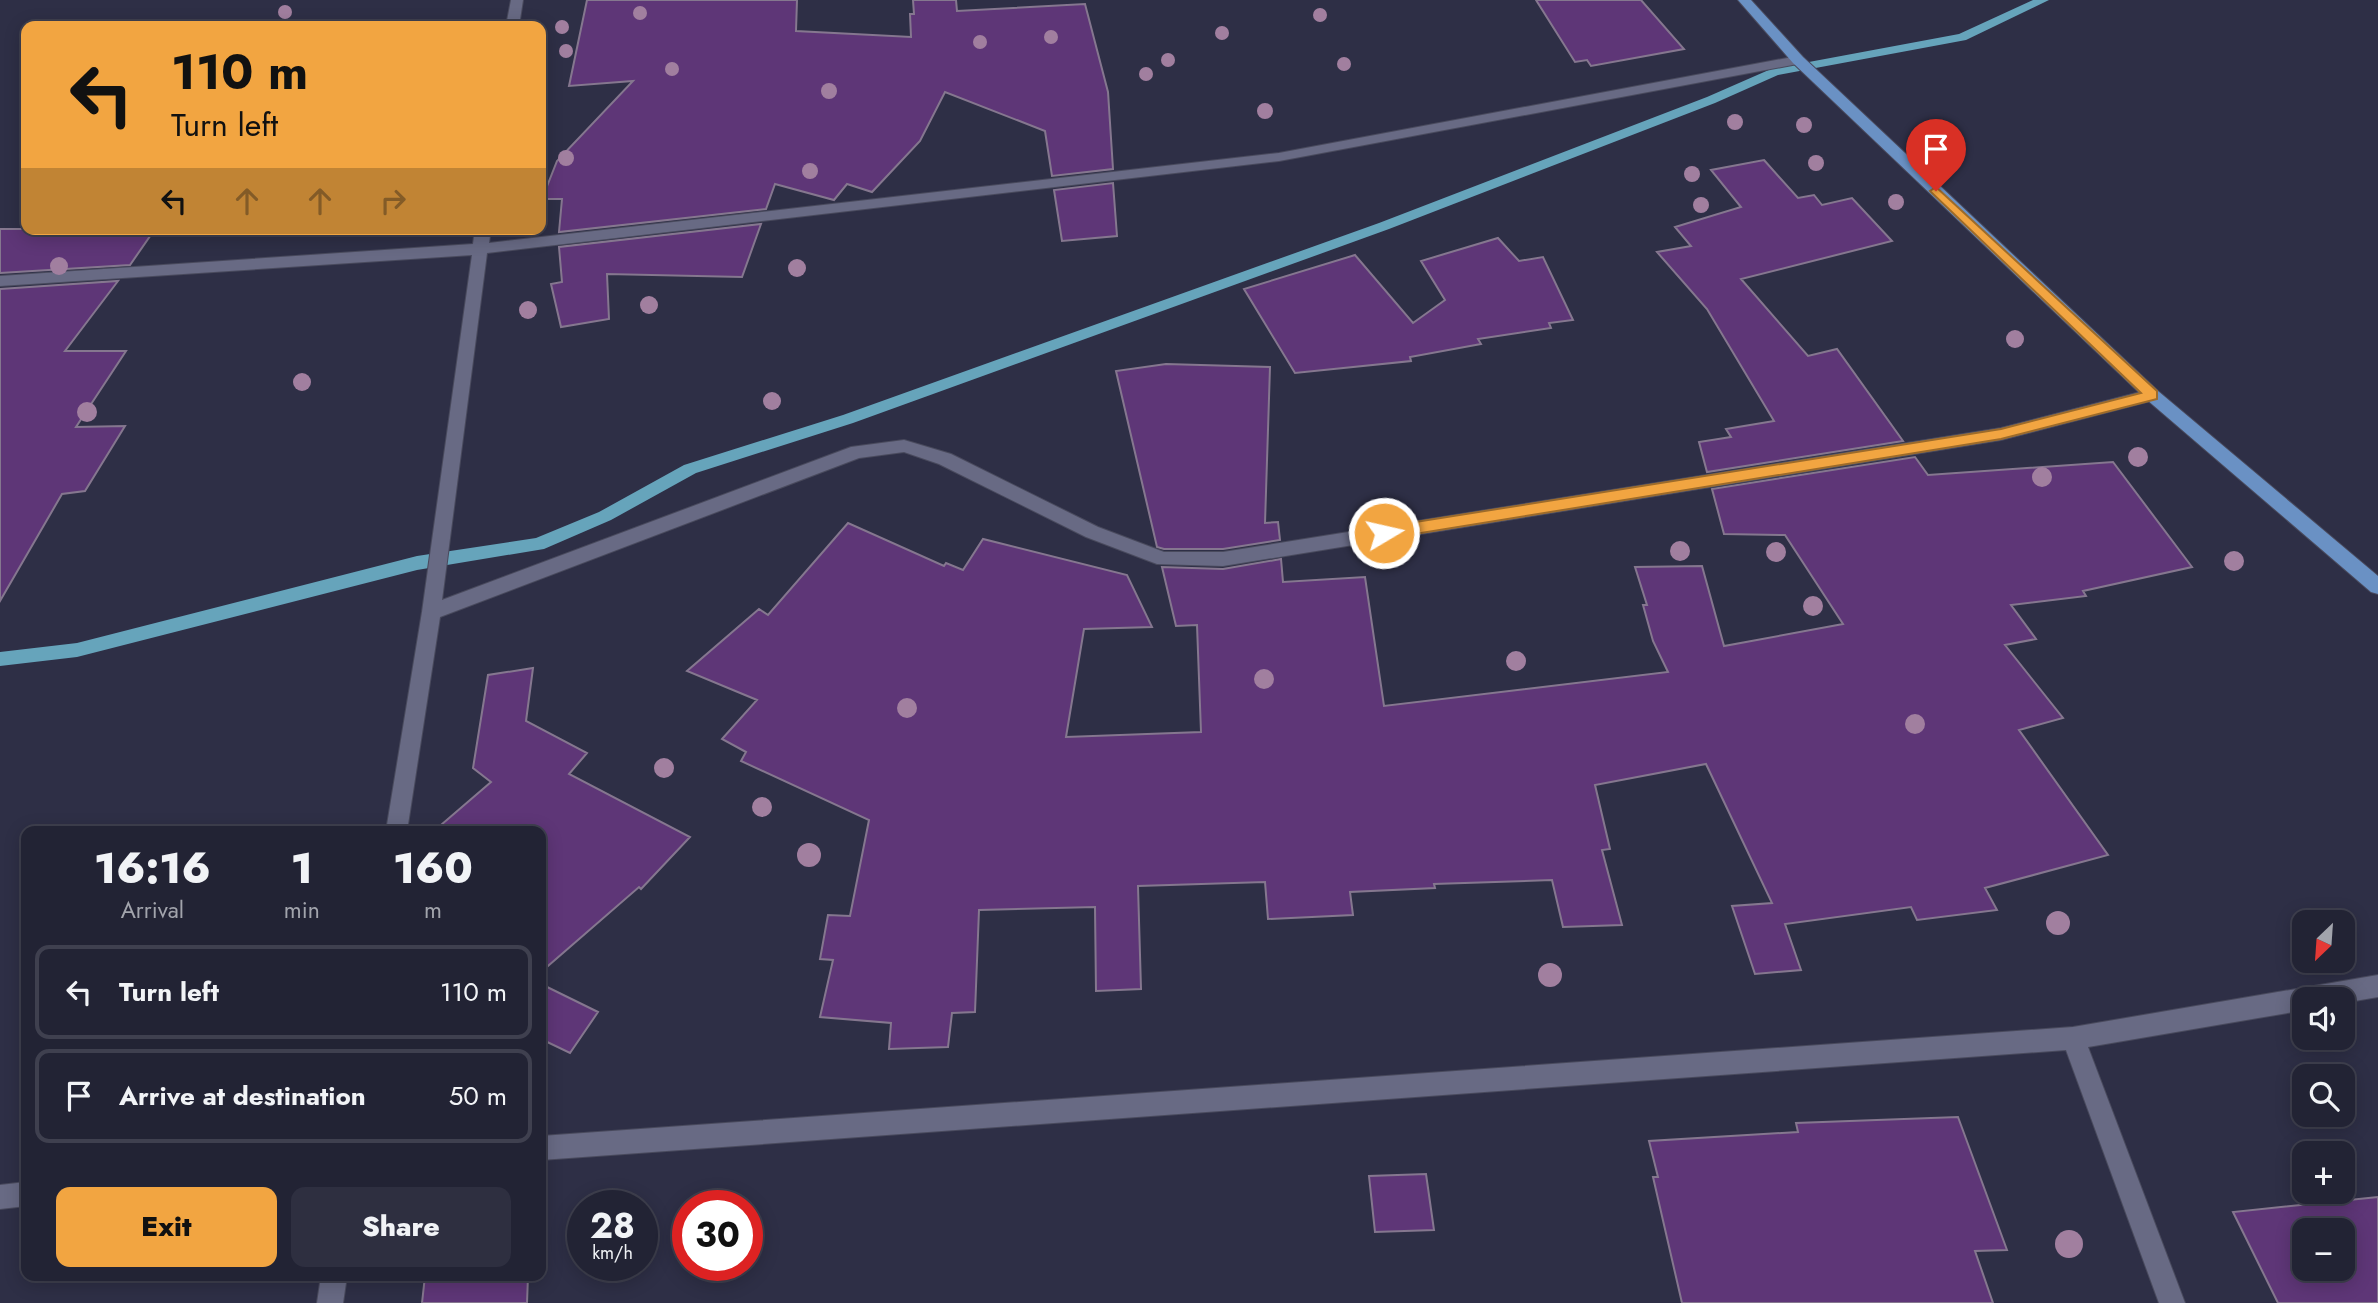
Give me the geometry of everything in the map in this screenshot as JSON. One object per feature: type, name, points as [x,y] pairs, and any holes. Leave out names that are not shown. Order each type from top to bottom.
[{"type":"main road","points":[[1744,0],[1798,60],[2152,395],[2378,587]]},
{"type":"street","points":[[514,21],[517,0]]},
{"type":"street","points":[[0,281],[480,249],[1279,158],[1798,60]]},
{"type":"street","points":[[398,826],[431,612],[482,235]]},
{"type":"street","points":[[431,612],[858,452],[904,446],[945,459],[1092,532],[1163,559],[1223,559],[2001,434],[2152,395]]},
{"type":"street","points":[[546,1148],[2073,1038],[2378,986]]},
{"type":"street","points":[[2073,1038],[2172,1303]]},
{"type":"street","points":[[0,1197],[21,1195]]},
{"type":"street","points":[[331,1303],[333,1281]]},
{"type":"building","points":[[587,0],[797,0],[796,31],[911,37],[910,14],[914,14],[913,0],[956,0],[957,11],[1085,4],[1108,92],[1113,169],[1052,176],[1045,131],[945,92],[920,141],[872,192],[847,184],[834,200],[775,184],[766,209],[559,232],[562,199],[546,199],[546,189],[557,161],[633,81],[569,86]]},
{"type":"building","points":[[1536,0],[1641,0],[1684,49],[1591,66],[1587,60],[1575,62]]},
{"type":"building","points":[[1764,160],[1798,198],[1814,195],[1822,205],[1852,198],[1892,241],[1741,279],[1808,356],[1837,349],[1903,441],[1707,472],[1699,442],[1731,437],[1726,429],[1774,421],[1707,309],[1657,252],[1691,246],[1675,227],[1741,207],[1711,170]]},
{"type":"building","points":[[1113,183],[1117,236],[1062,241],[1054,190]]},
{"type":"building","points":[[761,224],[742,277],[607,274],[609,319],[561,327],[551,284],[562,282],[559,247]]},
{"type":"building","points":[[0,229],[21,229],[21,235],[151,235],[130,265],[0,273]]},
{"type":"building","points":[[1498,238],[1519,261],[1543,257],[1573,320],[1549,323],[1551,328],[1478,339],[1481,344],[1410,357],[1411,361],[1295,373],[1244,289],[1355,255],[1413,323],[1445,300],[1421,261]]},
{"type":"building","points":[[118,281],[65,351],[126,351],[76,427],[125,426],[85,491],[62,494],[0,601],[0,289]]},
{"type":"building","points":[[1166,364],[1270,367],[1265,523],[1278,522],[1280,540],[1223,549],[1157,547],[1116,371]]},
{"type":"building","points":[[1915,457],[1928,475],[2113,462],[2192,567],[2083,591],[2086,596],[2011,605],[2036,639],[2005,645],[2063,718],[2019,730],[2108,855],[1985,888],[1997,910],[1917,920],[1911,907],[1785,924],[1801,970],[1755,974],[1732,906],[1772,903],[1706,764],[1595,785],[1610,849],[1602,850],[1622,925],[1563,927],[1552,880],[1434,884],[1435,888],[1350,892],[1353,915],[1268,919],[1265,882],[1138,886],[1141,989],[1096,991],[1095,907],[979,910],[975,1012],[952,1013],[948,1047],[889,1049],[891,1023],[820,1017],[833,960],[820,959],[828,915],[850,916],[869,820],[741,761],[746,752],[722,739],[757,700],[687,671],[759,609],[768,615],[848,523],[944,566],[946,563],[963,570],[983,539],[1127,575],[1152,627],[1084,629],[1066,737],[1201,732],[1197,625],[1176,626],[1162,567],[1223,569],[1281,559],[1283,582],[1365,577],[1384,706],[1668,672],[1653,641],[1643,605],[1647,605],[1635,567],[1702,566],[1724,646],[1843,624],[1785,535],[1724,534],[1712,489]]},
{"type":"building","points":[[533,668],[526,721],[587,753],[569,774],[690,837],[641,889],[639,887],[546,968],[546,826],[440,826],[491,782],[473,768],[488,675]]},
{"type":"building","points":[[546,986],[598,1012],[570,1053],[546,1041]]},
{"type":"building","points":[[1958,1117],[2007,1250],[1975,1251],[1993,1303],[1682,1303],[1653,1177],[1658,1177],[1649,1141],[1798,1132],[1796,1123]]},
{"type":"building","points":[[1426,1174],[1434,1230],[1375,1232],[1369,1176]]},
{"type":"building","points":[[2378,1197],[2378,1303],[2278,1303],[2233,1212],[2310,1204],[2355,1204],[2355,1199]]},
{"type":"building","points":[[424,1281],[528,1281],[527,1303],[422,1303]]},
{"type":"waterway","points":[[0,659],[77,650],[417,563],[538,544],[605,516],[690,469],[848,419],[1384,226],[1711,100],[1775,72],[1962,37],[2043,0]]},
{"type":"route","points":[[1384,533],[2001,434],[2152,395],[1936,191]]}]
